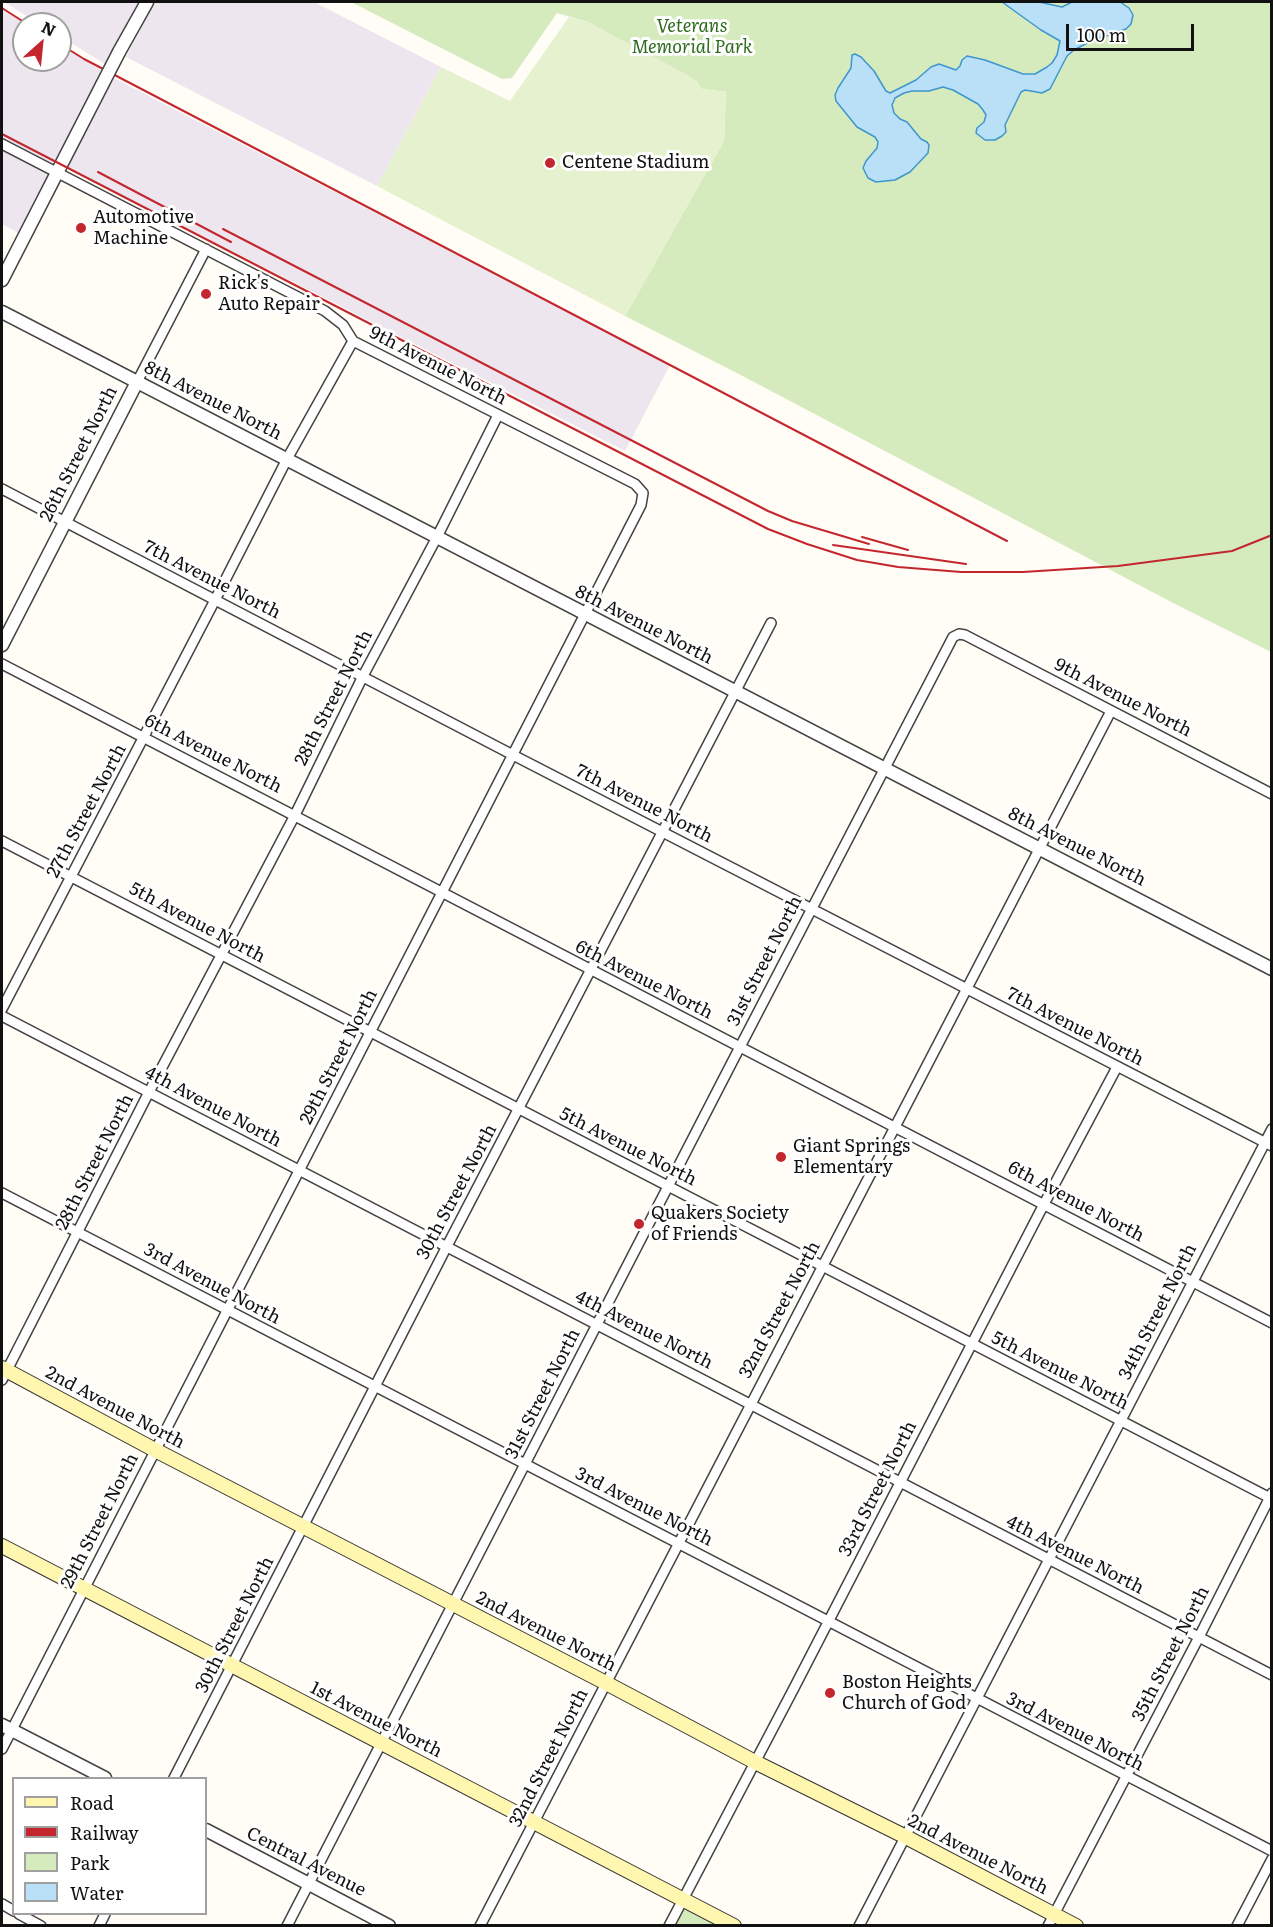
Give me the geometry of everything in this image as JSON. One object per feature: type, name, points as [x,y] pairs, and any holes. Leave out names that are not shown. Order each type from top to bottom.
[{"type":"main road","name":"2nd Avenue North","points":[[3,1373],[755,1762],[904,1836],[1051,1920],[1076,1926]]},
{"type":"main road","name":"1st Avenue North","points":[[2,1546],[684,1898],[734,1926]]},
{"type":"street","points":[[2,280],[147,2]]},
{"type":"street","name":"9th Avenue North","points":[[2,144],[325,311],[343,325],[353,341],[635,483],[643,493]]},
{"type":"street","name":"26th Street North","points":[[2,645],[206,249]]},
{"type":"street","name":"8th Avenue North","points":[[2,312],[1272,969]]},
{"type":"street","name":"27th Street North","points":[[2,1009],[287,459],[353,341]]},
{"type":"street","name":"28th Street North","points":[[3,1373],[79,1232],[149,1092],[295,815],[363,676],[437,537],[498,415]]},
{"type":"street","name":"7th Avenue North","points":[[2,489],[1268,1144]]},
{"type":"street","name":"29th Street North","points":[[2,1749],[6,1728],[83,1589],[227,1311],[641,505],[643,493]]},
{"type":"street","name":"30th Street North","points":[[175,1777],[771,622]]},
{"type":"street","name":"9th Avenue North","points":[[959,634],[965,635],[1272,794]]},
{"type":"street","name":"31st Street North","points":[[287,1926],[811,909],[953,637],[959,634]]},
{"type":"street","name":"6th Avenue North","points":[[2,664],[1272,1323]]},
{"type":"street","name":"32nd Street North","points":[[480,1926],[1111,711]]},
{"type":"street","name":"5th Avenue North","points":[[2,841],[1271,1497]]},
{"type":"street","name":"4th Avenue North","points":[[2,1016],[1272,1675]]},
{"type":"street","name":"33rd Street North","points":[[669,1926],[1117,1067]]},
{"type":"street","name":"34th Street North","points":[[859,1926],[1192,1282],[1268,1144],[1272,1129]]},
{"type":"street","name":"3rd Avenue North","points":[[2,1193],[1272,1851]]},
{"type":"street","name":"35th Street North","points":[[1051,1920],[1271,1497]]},
{"type":"street","points":[[6,1728],[101,1777]]},
{"type":"street","name":"Central Avenue","points":[[207,1831],[389,1926]]},
{"type":"street","points":[[1237,1926],[1272,1859]]},
{"type":"street","points":[[21,1915],[41,1926]]},
{"type":"shaded area","points":[[4,2],[146,2],[111,68],[72,44],[72,12],[20,12]]},
{"type":"shaded area","points":[[155,2],[314,2],[441,67],[377,186],[126,57]]},
{"type":"shaded area","points":[[2,8],[12,14],[12,72],[72,72],[72,52],[108,75],[670,365],[625,451],[61,164],[24,236],[2,224]]},
{"type":"green space","name":"Veterans Memorial Park","points":[[351,2],[1271,2],[1271,652],[625,316],[724,141],[726,92],[702,89],[696,81],[588,22],[557,13],[512,78],[502,79]]},
{"type":"green space","name":"Centene Stadium","points":[[569,17],[588,22],[686,74],[702,89],[726,92],[724,141],[625,316],[377,186],[441,67],[510,101]]},
{"type":"green space","points":[[684,1898],[734,1926],[669,1926]]},
{"type":"water","points":[[1002,2],[1039,2],[1062,7],[1072,2],[1120,2],[1129,8],[1133,15],[1131,24],[1126,29],[1091,41],[1067,56],[1050,89],[1042,93],[1025,90],[1021,92],[1005,125],[1006,132],[995,140],[985,140],[976,133],[986,115],[978,104],[953,90],[943,87],[929,91],[912,91],[895,98],[892,105],[894,113],[907,122],[921,139],[927,142],[928,153],[910,172],[895,180],[876,182],[868,178],[863,168],[877,148],[878,142],[875,137],[857,127],[836,101],[835,95],[851,68],[852,55],[861,57],[874,71],[886,91],[890,93],[916,80],[931,67],[939,64],[956,70],[967,56],[1023,74],[1035,74],[1052,63],[1057,55],[1060,41]]},
{"type":"railway","points":[[2,8],[12,14]]},
{"type":"railway","points":[[72,52],[1007,541]]},
{"type":"railway","points":[[2,134],[768,529],[857,560],[898,567],[961,572],[1023,572],[1118,566],[1232,551],[1272,535]]},
{"type":"railway","points":[[98,172],[231,242]]},
{"type":"railway","points":[[223,229],[768,511],[792,521],[869,544]]},
{"type":"railway","points":[[862,537],[908,550]]},
{"type":"railway","points":[[833,545],[966,564]]},
{"type":"place","name":"Centene Stadium","points":[[550,163]]},
{"type":"place","name":"Automotive Machine","points":[[81,228]]},
{"type":"place","name":"Rick's Auto Repair","points":[[206,294]]},
{"type":"place","name":"Giant Springs Elementary","points":[[781,1157]]},
{"type":"place","name":"Quakers Society of Friends","points":[[639,1224]]},
{"type":"place","name":"Boston Heights Church of God","points":[[830,1693]]}]
